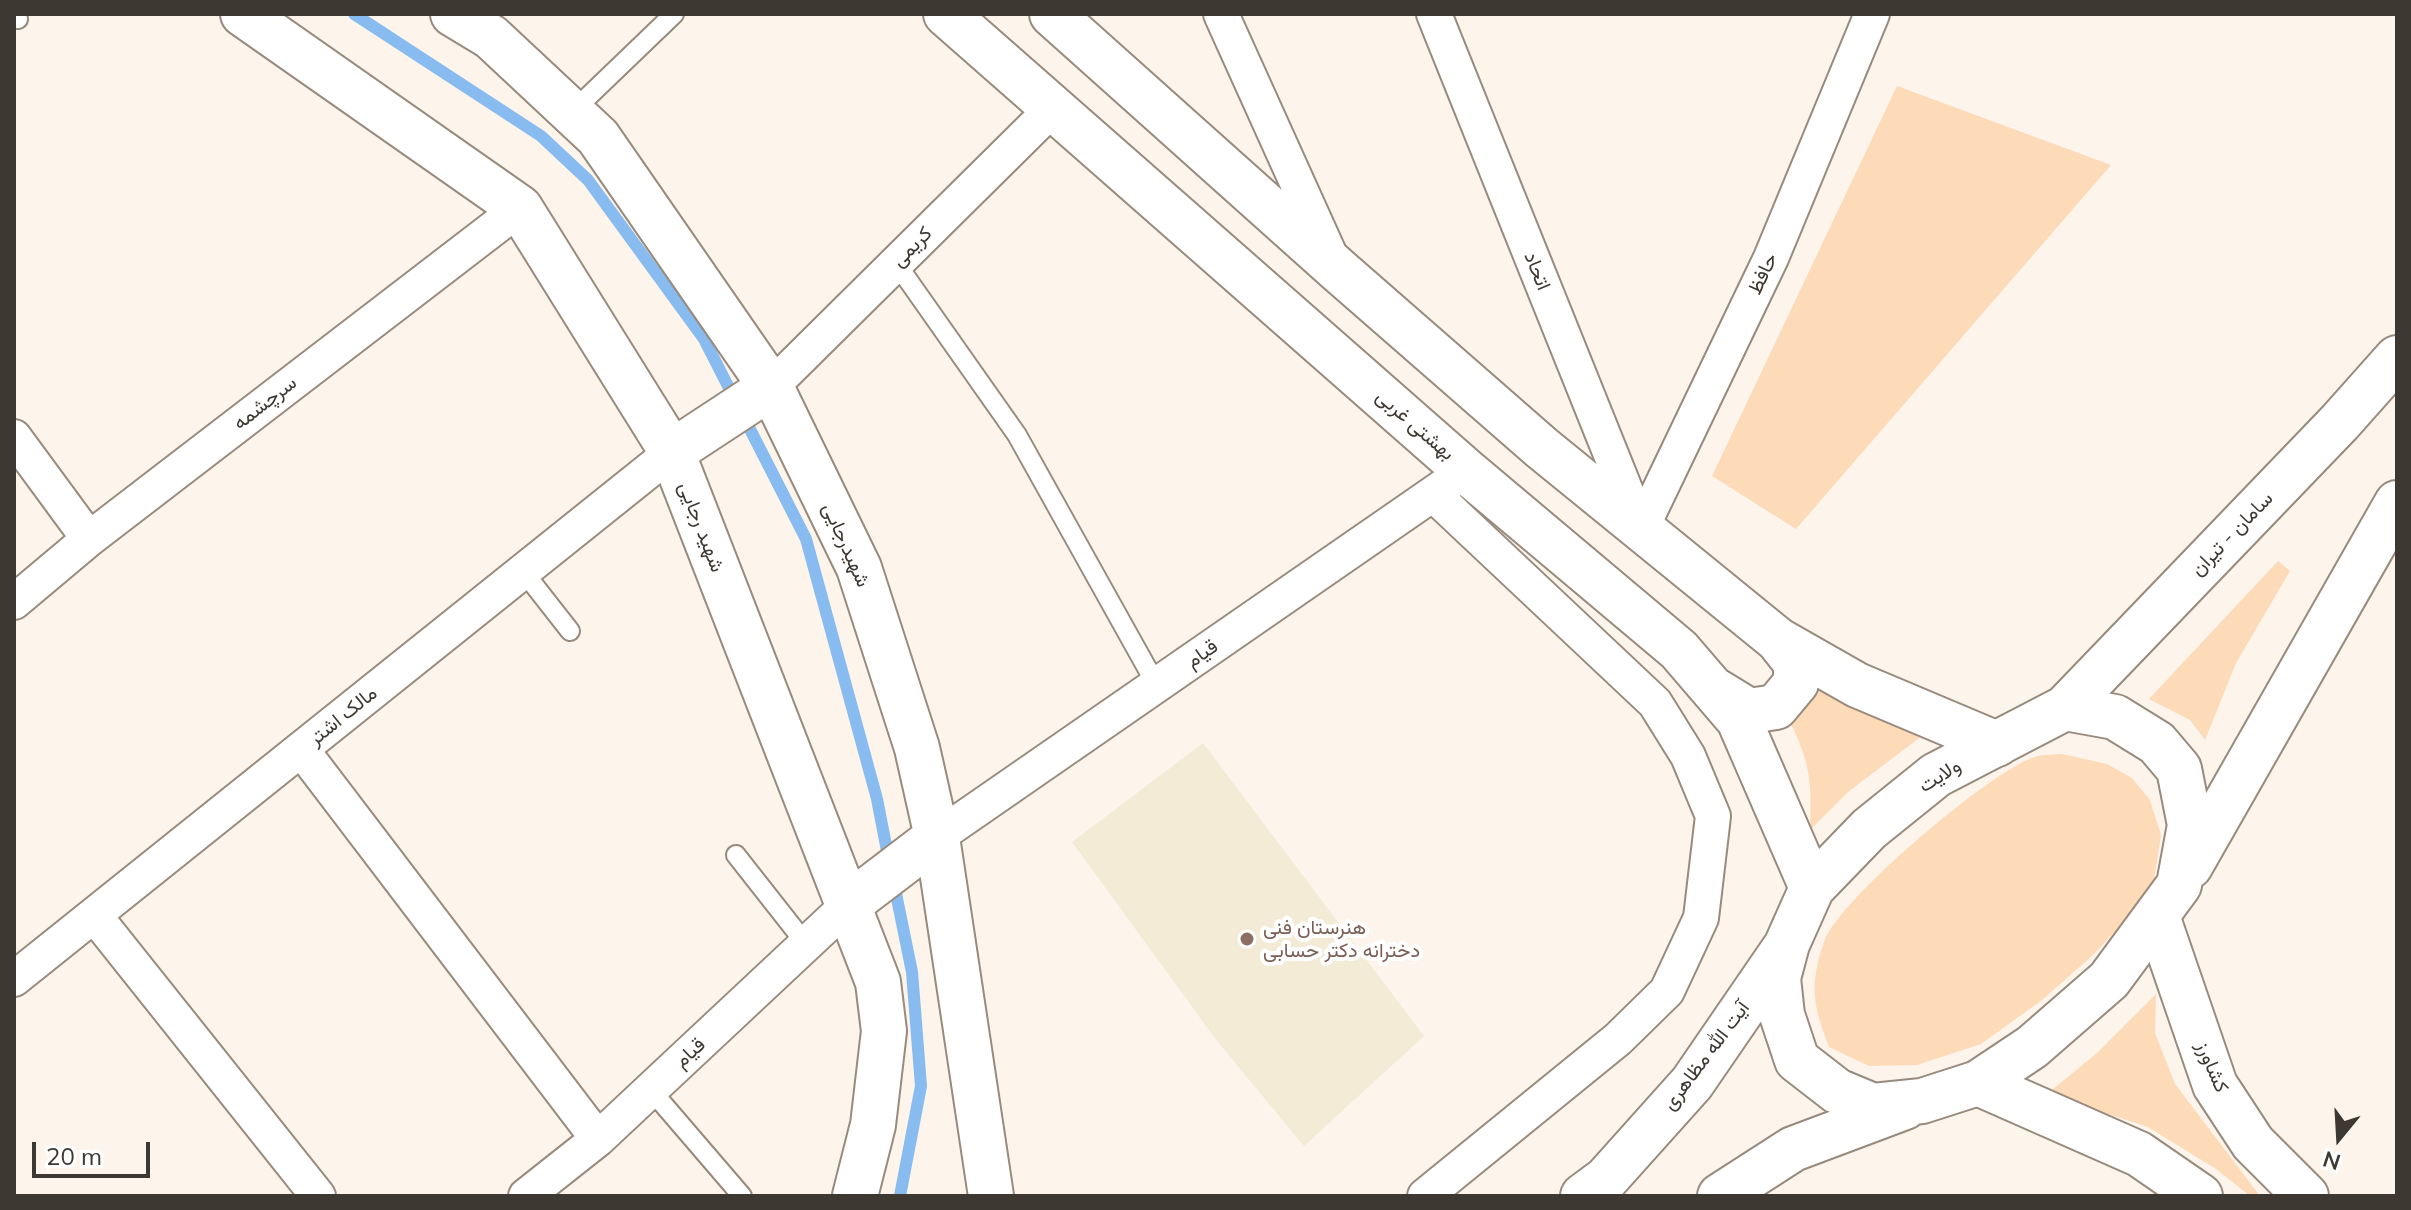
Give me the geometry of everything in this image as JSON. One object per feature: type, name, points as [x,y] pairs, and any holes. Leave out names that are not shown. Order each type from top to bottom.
[{"type":"street","name":"شهید رجایی","points":[[243,14],[520,208],[672,452],[878,982],[884,1031],[873,1125],[855,1196]]},
{"type":"street","name":"شهیدرجایی","points":[[453,14],[491,37],[598,137],[771,387],[859,568],[917,748],[937,837],[991,1196]]},
{"type":"street","name":"بهشتی غربی","points":[[946,14],[1054,107],[1450,482],[1679,650],[1739,720],[1812,888]]},
{"type":"street","points":[[1052,14],[1542,448],[1778,640],[1857,685],[1997,744]]},
{"type":"street","points":[[1221,14],[1337,269]]},
{"type":"street","name":"اتحاد","points":[[1434,14],[1641,529]]},
{"type":"street","name":"حافظ","points":[[1641,529],[1771,258],[1872,14]]},
{"type":"street","name":"کریمی","points":[[771,387],[1054,107]]},
{"type":"street","name":"سرچشمه","points":[[14,602],[89,539],[520,208]]},
{"type":"street","name":"سامان - تیران","points":[[2065,708],[2340,422],[2397,358]]},
{"type":"street","points":[[672,452],[771,387]]},
{"type":"street","points":[[14,437],[89,539]]},
{"type":"street","name":"مالک اشتر","points":[[14,979],[672,452]]},
{"type":"street","points":[[1425,1196],[1618,1039],[1667,991],[1701,918],[1713,816],[1688,756],[1655,703],[1450,482]]},
{"type":"street","name":"قیام","points":[[937,837],[1450,482]]},
{"type":"street","points":[[2168,900],[2397,503]]},
{"type":"street","points":[[1711,688],[1749,711],[1776,707],[1796,683],[1796,663],[1778,640]]},
{"type":"street","name":"ولایت","points":[[2065,708],[2115,717],[2157,743],[2179,769],[2190,825],[2168,900],[2109,980],[2032,1047],[1978,1083],[1922,1101],[1873,1106],[1837,1091],[1797,1060],[1782,1015],[1778,978],[1787,944],[1812,888],[1869,829],[1936,775],[2065,708]]},
{"type":"street","points":[[301,749],[598,1139]]},
{"type":"street","points":[[849,904],[937,837]]},
{"type":"street","name":"کشاورز","points":[[2168,900],[2215,1085],[2253,1143],[2306,1196]]},
{"type":"street","name":"قیام","points":[[526,1196],[598,1139],[849,904]]},
{"type":"street","points":[[94,915],[318,1196]]},
{"type":"street","name":"آیت الله مظاهری","points":[[1583,1196],[1606,1179],[1692,1083],[1787,944]]},
{"type":"street","points":[[1978,1083],[2139,1154],[2200,1196]]},
{"type":"street","points":[[1720,1196],[1793,1149],[1922,1101]]},
{"type":"lane","points":[[572,112],[674,14]]},
{"type":"lane","points":[[896,263],[1017,435],[1157,686]]},
{"type":"lane","points":[[523,571],[570,631]]},
{"type":"lane","points":[[736,855],[806,944]]},
{"type":"lane","points":[[651,1090],[742,1196]]},
{"type":"shaded area","points":[[1897,86],[2111,165],[1796,529],[1712,476]]},
{"type":"shaded area","points":[[2278,561],[2290,571],[2236,663],[2205,740],[2190,720],[2149,699]]},
{"type":"shaded area","points":[[1819,680],[1923,735],[1848,792],[1810,830],[1808,771],[1787,716]]},
{"type":"shaded area","name":"هنرستان فنی دخترانه دکتر حسابی","points":[[1203,743],[1424,1036],[1304,1146],[1217,1041],[1072,842]]},
{"type":"shaded area","points":[[2062,754],[2107,764],[2132,778],[2150,800],[2161,835],[2153,886],[2127,919],[2093,955],[2042,1000],[1981,1044],[1917,1065],[1869,1066],[1829,1047],[1816,1007],[1815,983],[1824,942],[1835,923],[1885,869],[1983,787],[2032,758]]},
{"type":"shaded area","points":[[2156,994],[2155,1033],[2175,1084],[2260,1196],[2250,1196],[2216,1169],[2148,1127],[2047,1094],[2097,1053]]},
{"type":"waterway","points":[[354,14],[541,136],[588,180],[704,339],[806,539],[877,799],[889,861]]},
{"type":"waterway","points":[[893,879],[912,972],[921,1086],[900,1196]]},
{"type":"place","name":"هنرستان فنی دخترانه دکتر حسابی","points":[[1247,939]]}]
